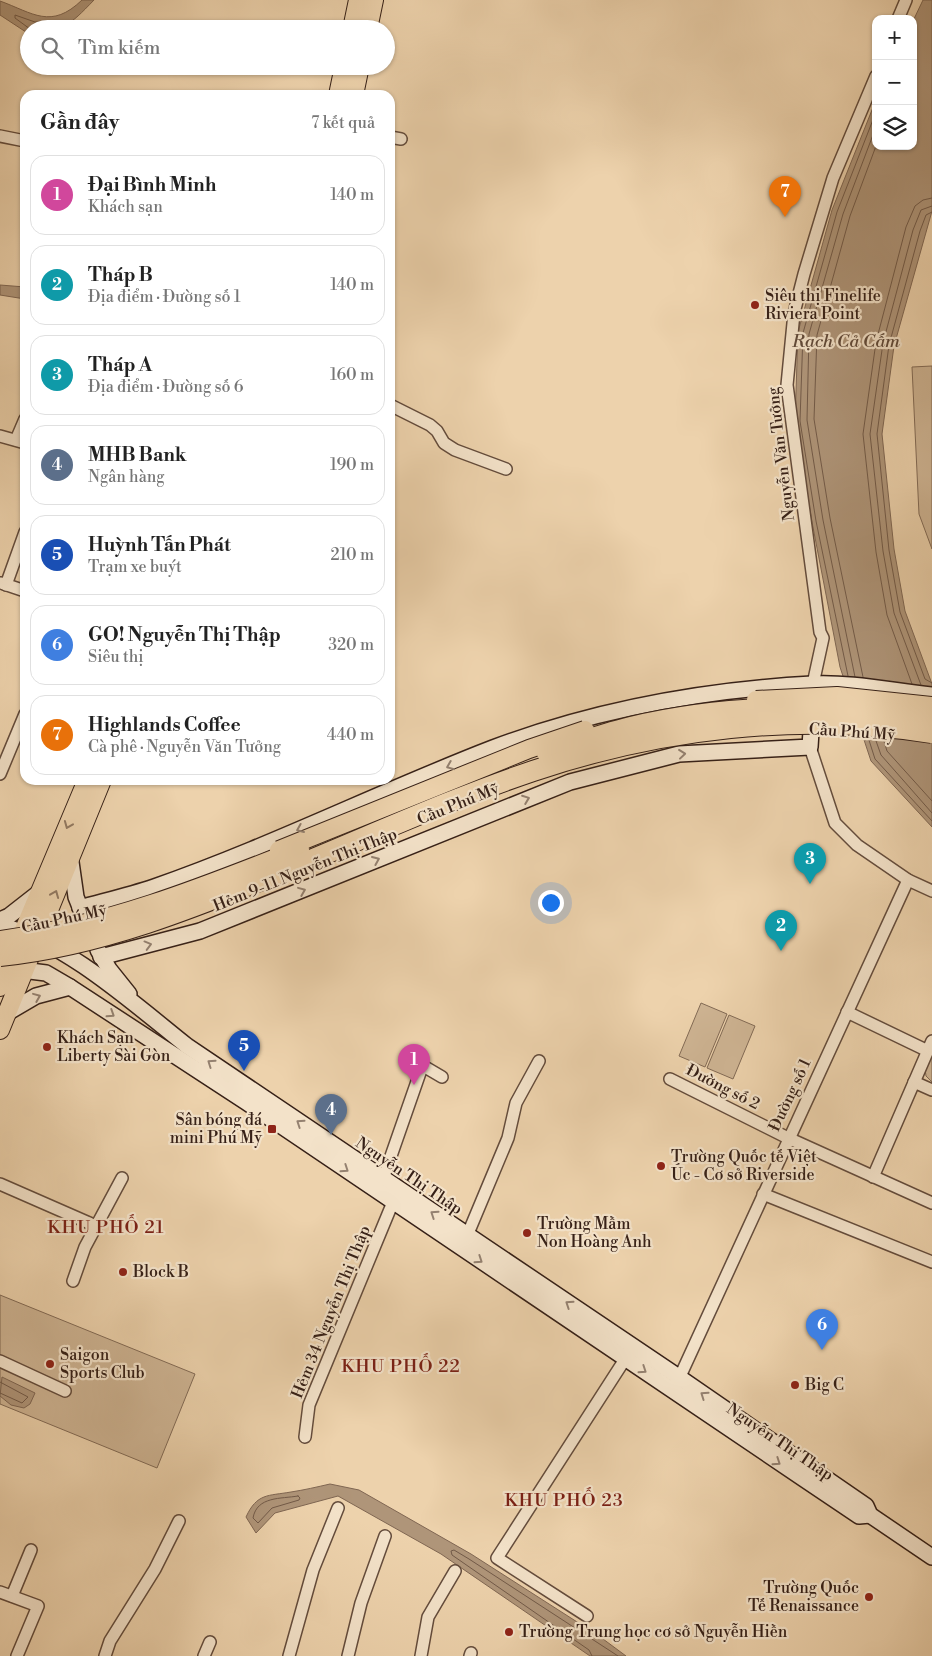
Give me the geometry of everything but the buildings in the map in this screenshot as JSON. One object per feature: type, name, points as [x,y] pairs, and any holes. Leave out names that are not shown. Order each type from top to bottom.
[{"type":"highway","name":"Cầu Phú Mỹ","points":[[0,940],[75,928],[147,908],[202,889],[504,768],[598,736],[632,727],[720,713],[797,709],[871,711],[932,718]]},
{"type":"highway","name":"Cầu Phú Mỹ","points":[[6,965],[186,910],[508,780],[609,749],[685,733],[770,725],[851,725],[932,733]]},
{"type":"main road","points":[[354,20],[358,0]]},
{"type":"main road","points":[[370,20],[374,0]]},
{"type":"main road","points":[[339,90],[342,75]]},
{"type":"main road","points":[[355,90],[358,75]]},
{"type":"main road","points":[[810,747],[815,678]]},
{"type":"main road","points":[[80,908],[152,888],[253,849],[495,748],[592,717],[700,696],[815,678],[841,685],[932,695]]},
{"type":"main road","name":"Cầu Phú Mỹ","points":[[0,931],[70,922],[189,885],[529,749],[629,718],[721,703],[838,696],[932,706]]},
{"type":"main road","name":"Cầu Phú Mỹ","points":[[6,965],[89,946],[120,934],[208,907],[532,774],[608,754],[682,737],[744,730],[826,728],[866,730],[932,741]]},
{"type":"main road","name":"Hẻm 9-11 Nguyễn Thị Thập","points":[[101,958],[200,931],[570,782],[624,766],[679,754],[810,747]]},
{"type":"main road","points":[[0,986],[6,965],[29,936],[64,852],[85,785]]},
{"type":"main road","points":[[29,936],[41,891],[99,785]]},
{"type":"main road","points":[[64,852],[76,897],[101,958],[140,1007]]},
{"type":"main road","points":[[0,920],[9,916],[41,891]]},
{"type":"main road","name":"Nguyễn Thị Thập","points":[[0,926],[29,936],[65,954],[140,1007],[187,1046],[467,1236],[629,1352]]},
{"type":"main road","points":[[0,1030],[7,1013],[6,965]]},
{"type":"main road","name":"Nguyễn Thị Thập","points":[[6,965],[46,973],[70,987],[393,1202],[866,1506],[870,1515],[932,1557]]},
{"type":"main road","points":[[7,1013],[36,996],[70,987]]},
{"type":"main road","points":[[148,1038],[158,1023]]},
{"type":"street","points":[[900,15],[906,0]]},
{"type":"street","name":"Nguyễn Văn Tưởng","points":[[815,678],[819,668],[823,638],[820,632],[787,385],[794,313],[804,274],[833,178],[872,85]]},
{"type":"street","points":[[0,136],[20,140]]},
{"type":"street","points":[[395,408],[430,425],[437,431],[444,443],[455,450],[506,469]]},
{"type":"street","points":[[0,436],[20,441]]},
{"type":"street","points":[[20,544],[3,584],[20,590]]},
{"type":"street","points":[[0,774],[20,726]]},
{"type":"street","points":[[810,747],[836,823],[857,845],[908,880],[932,891]]},
{"type":"street","name":"Đường số 1","points":[[677,1384],[788,1138],[908,880]]},
{"type":"street","points":[[847,1012],[930,1046],[873,1176]]},
{"type":"street","points":[[467,1236],[508,1138],[516,1103],[539,1061]]},
{"type":"street","points":[[383,1179],[421,1070],[425,1067],[442,1077]]},
{"type":"street","name":"Đường số 2","points":[[670,1079],[788,1138],[932,1203]]},
{"type":"street","points":[[914,1082],[932,1090]]},
{"type":"street","points":[[73,1281],[85,1247],[122,1178]]},
{"type":"street","points":[[0,1184],[96,1226]]},
{"type":"street","points":[[763,1194],[932,1262]]},
{"type":"street","name":"Hẻm 34 Nguyễn Thị Thập","points":[[305,1437],[309,1405],[393,1202]]},
{"type":"street","points":[[586,1616],[497,1558],[629,1352]]},
{"type":"street","points":[[0,1361],[65,1391]]},
{"type":"street","points":[[289,1656],[313,1570],[338,1508]]},
{"type":"street","points":[[105,1656],[110,1641],[156,1569],[179,1521]]},
{"type":"street","points":[[348,1656],[362,1603],[385,1536]]},
{"type":"street","points":[[12,1596],[32,1550]]},
{"type":"street","points":[[421,1656],[428,1617],[455,1571]]},
{"type":"street","points":[[0,1592],[38,1606],[17,1656]]},
{"type":"street","points":[[204,1656],[210,1642]]},
{"type":"shaded area","points":[[932,366],[932,549],[919,514],[912,367]]},
{"type":"shaded area","points":[[701,1003],[727,1014],[705,1067],[679,1056]]},
{"type":"shaded area","points":[[729,1015],[755,1026],[733,1079],[707,1068]]},
{"type":"shaded area","points":[[932,1052],[932,1082],[926,1076],[925,1069]]},
{"type":"shaded area","points":[[0,1295],[195,1374],[157,1468],[0,1404]]},
{"type":"water","points":[[82,0],[94,0],[73,20],[20,20],[20,28],[0,15],[0,1],[42,16],[51,17],[71,9]]},
{"type":"water","name":"Rạch Cả Cấm","points":[[923,0],[932,0],[932,211],[894,346],[882,434],[894,549],[905,611],[932,684],[932,827],[871,761],[840,667],[795,421],[798,332],[832,210],[872,110],[872,150],[917,150],[916,15]]},
{"type":"water","points":[[0,285],[20,287],[20,298],[0,295]]},
{"type":"water","points":[[2,1377],[35,1393],[30,1404],[24,1408],[11,1405],[0,1396]]},
{"type":"water","points":[[330,1484],[359,1490],[471,1554],[599,1636],[626,1656],[590,1656],[441,1554],[338,1496],[275,1513],[256,1533],[246,1517],[254,1504],[264,1497]]},
{"type":"place","name":"Highlands Coffee","points":[[785,217]]},
{"type":"place","name":"Siêu thị Finelife Riviera Point","points":[[755,305]]},
{"type":"place","name":"Tháp A","points":[[810,884]]},
{"type":"place","name":"Tháp B","points":[[781,951]]},
{"type":"place","name":"Khách Sạn Liberty Sài Gòn","points":[[47,1047]]},
{"type":"place","name":"Huỳnh Tấn Phát","points":[[244,1071]]},
{"type":"place","name":"Đại Bình Minh","points":[[414,1085]]},
{"type":"place","name":"Sân bóng đá mini Phú Mỹ","points":[[272,1129]]},
{"type":"place","name":"MHB Bank","points":[[331,1135]]},
{"type":"place","name":"Trường Quốc tế Việt Úc - Cơ sở Riverside","points":[[661,1166]]},
{"type":"place","name":"Trường Mầm Non Hoàng Anh","points":[[527,1233]]},
{"type":"place","name":"Block B","points":[[123,1272]]},
{"type":"place","name":"GO! Nguyễn Thị Thập","points":[[822,1350]]},
{"type":"place","name":"Saigon Sports Club","points":[[50,1364]]},
{"type":"place","name":"Big C","points":[[795,1385]]},
{"type":"place","name":"Trường Quốc Tế Renaissance","points":[[869,1597]]},
{"type":"place","name":"Trường Trung học cơ sở Nguyễn Hiền","points":[[509,1632]]},
{"type":"district","name":"KHU PHỐ 21","points":[[106,1227]]},
{"type":"district","name":"KHU PHỐ 22","points":[[401,1366]]},
{"type":"district","name":"KHU PHỐ 23","points":[[564,1500]]}]
